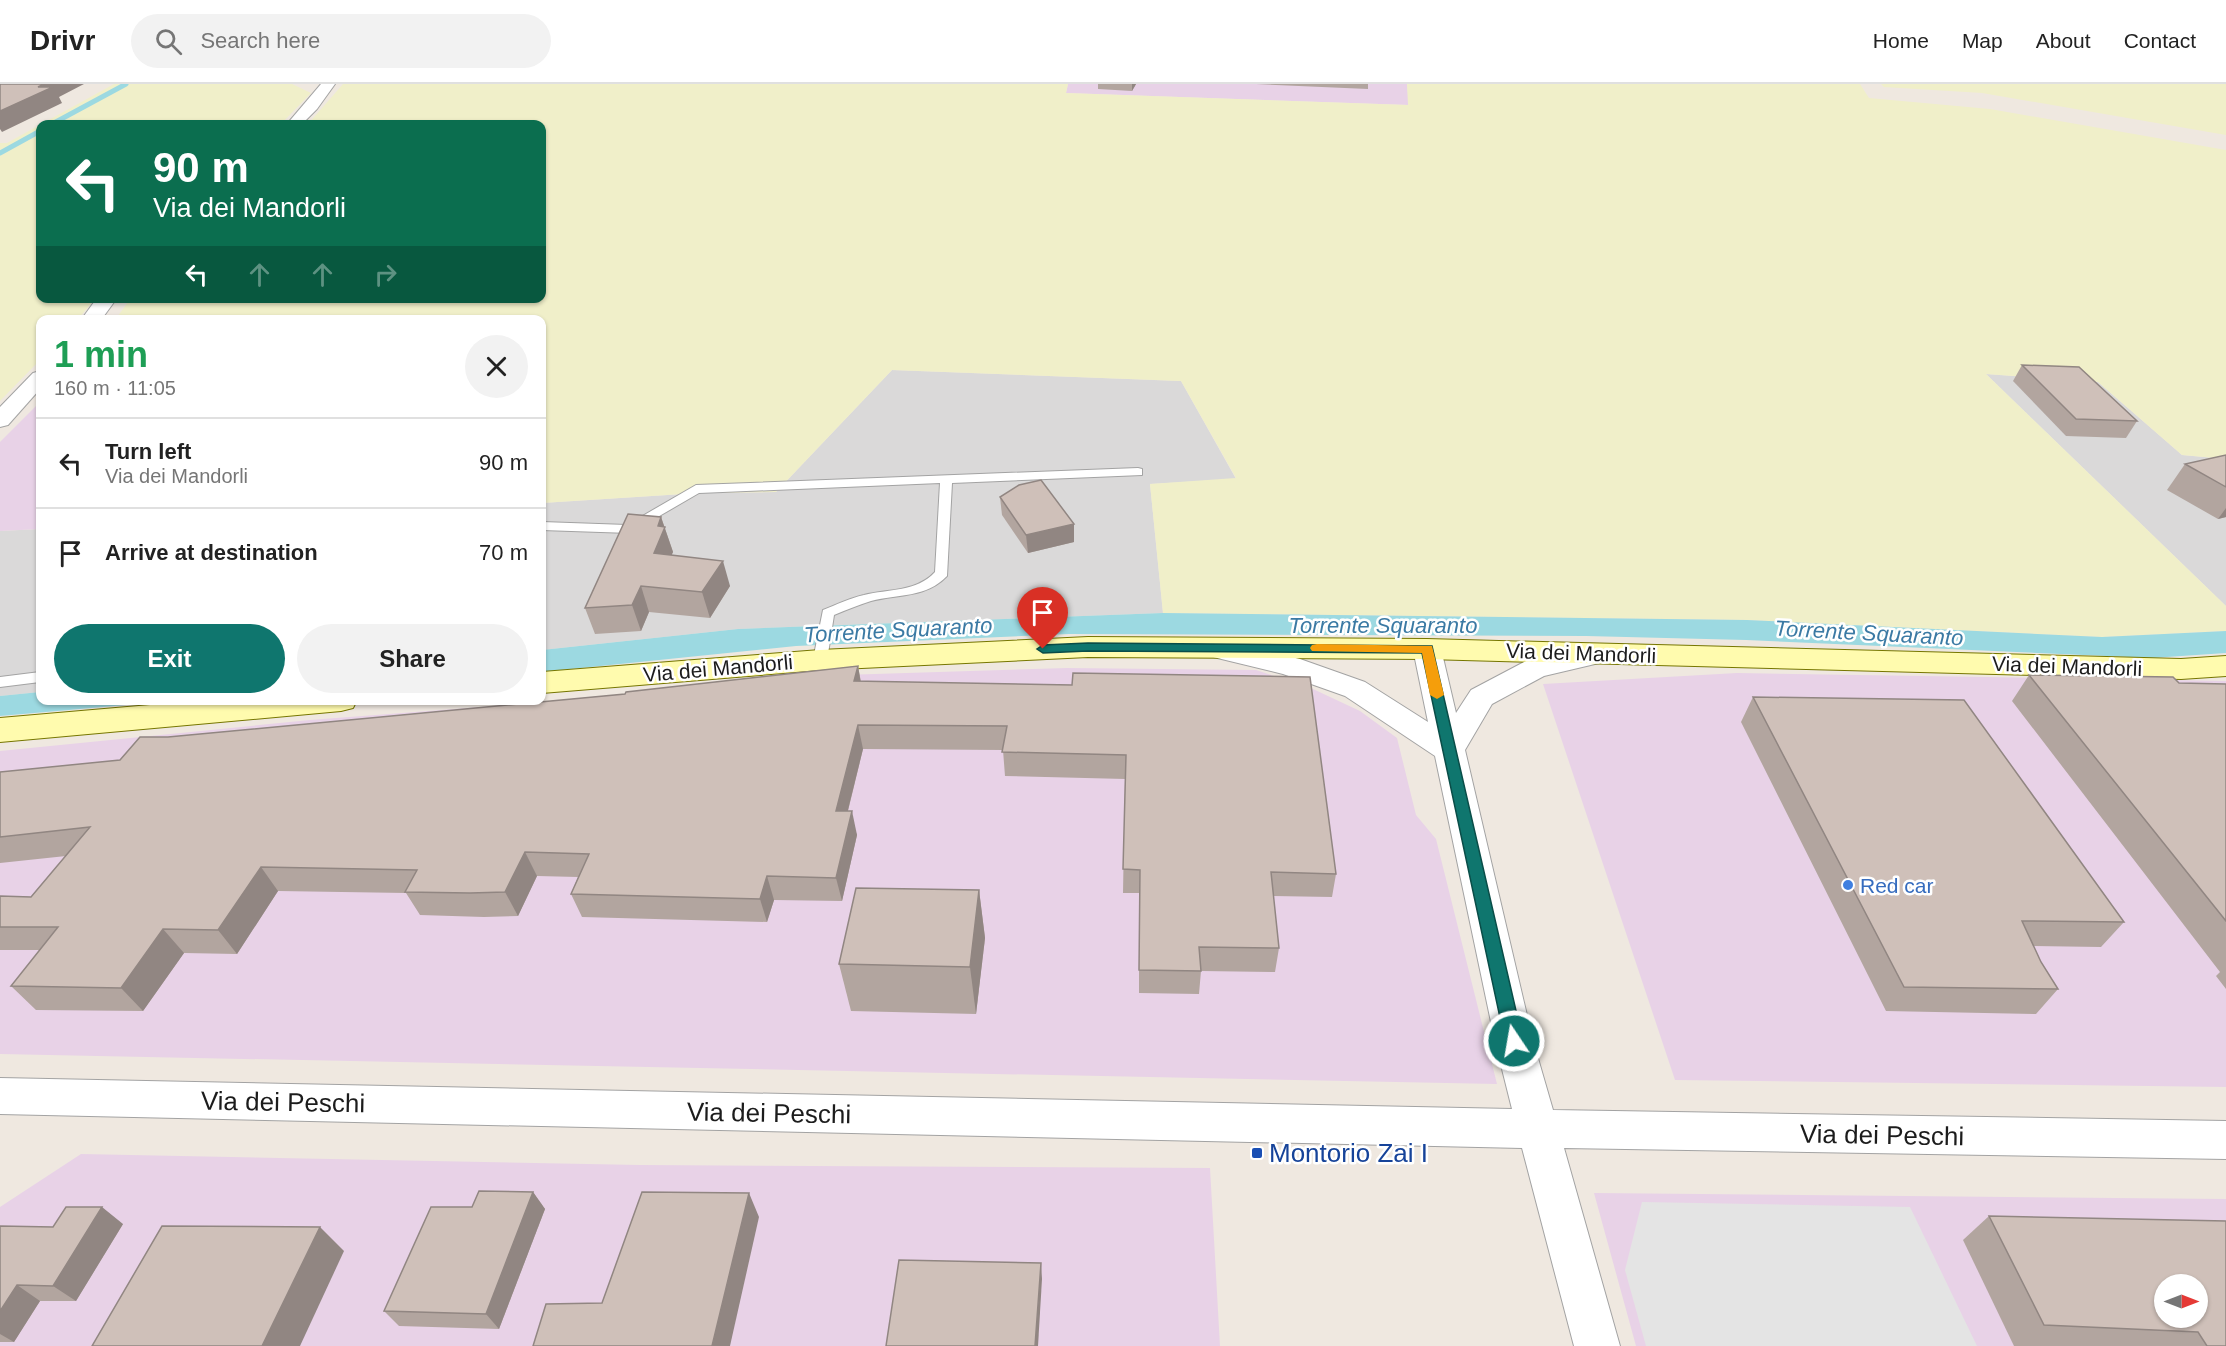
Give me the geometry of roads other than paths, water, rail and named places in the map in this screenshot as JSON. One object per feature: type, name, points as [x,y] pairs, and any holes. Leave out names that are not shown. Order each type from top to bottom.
[{"type":"street","points":[[298,120],[328,84]]},
{"type":"street","points":[[94,315],[104,303]]},
{"type":"street","points":[[0,420],[36,381]]},
{"type":"street","name":"Via dei Mandorli","points":[[546,683],[821,654],[1088,647],[1427,649],[2181,669],[2226,666]]},
{"type":"street","points":[[1211,648],[1290,666],[1355,689],[1449,750]]},
{"type":"street","points":[[1427,649],[1514,1041],[1597,1346]]},
{"type":"street","points":[[1449,750],[1481,697],[1536,668],[1605,653]]},
{"type":"street","points":[[0,730],[283,705]]},
{"type":"street","name":"Via dei Peschi","points":[[5,1104],[2226,1140]]},
{"type":"lane","points":[[546,526],[630,529],[696,489],[1138,472]]},
{"type":"lane","points":[[821,654],[828,613],[865,598],[921,588],[935,582],[942,573],[946,480]]},
{"type":"lane","points":[[0,682],[36,678]]},
{"type":"water","name":"Torrente Squaranto","points":[[1163,613],[1747,620],[2102,637],[2226,631],[2226,653],[2152,658],[1746,640],[1586,636],[1069,634],[796,646],[546,672],[546,650],[738,629]]},
{"type":"water","points":[[36,692],[36,705],[126,705],[0,716],[0,696]]},
{"type":"waterway","points":[[59,120],[126,84]]},
{"type":"waterway","points":[[0,153],[36,133]]},
{"type":"place","name":"Red car","points":[[1848,885]]},
{"type":"place","name":"Montorio Zai I","points":[[1257,1153]]}]
